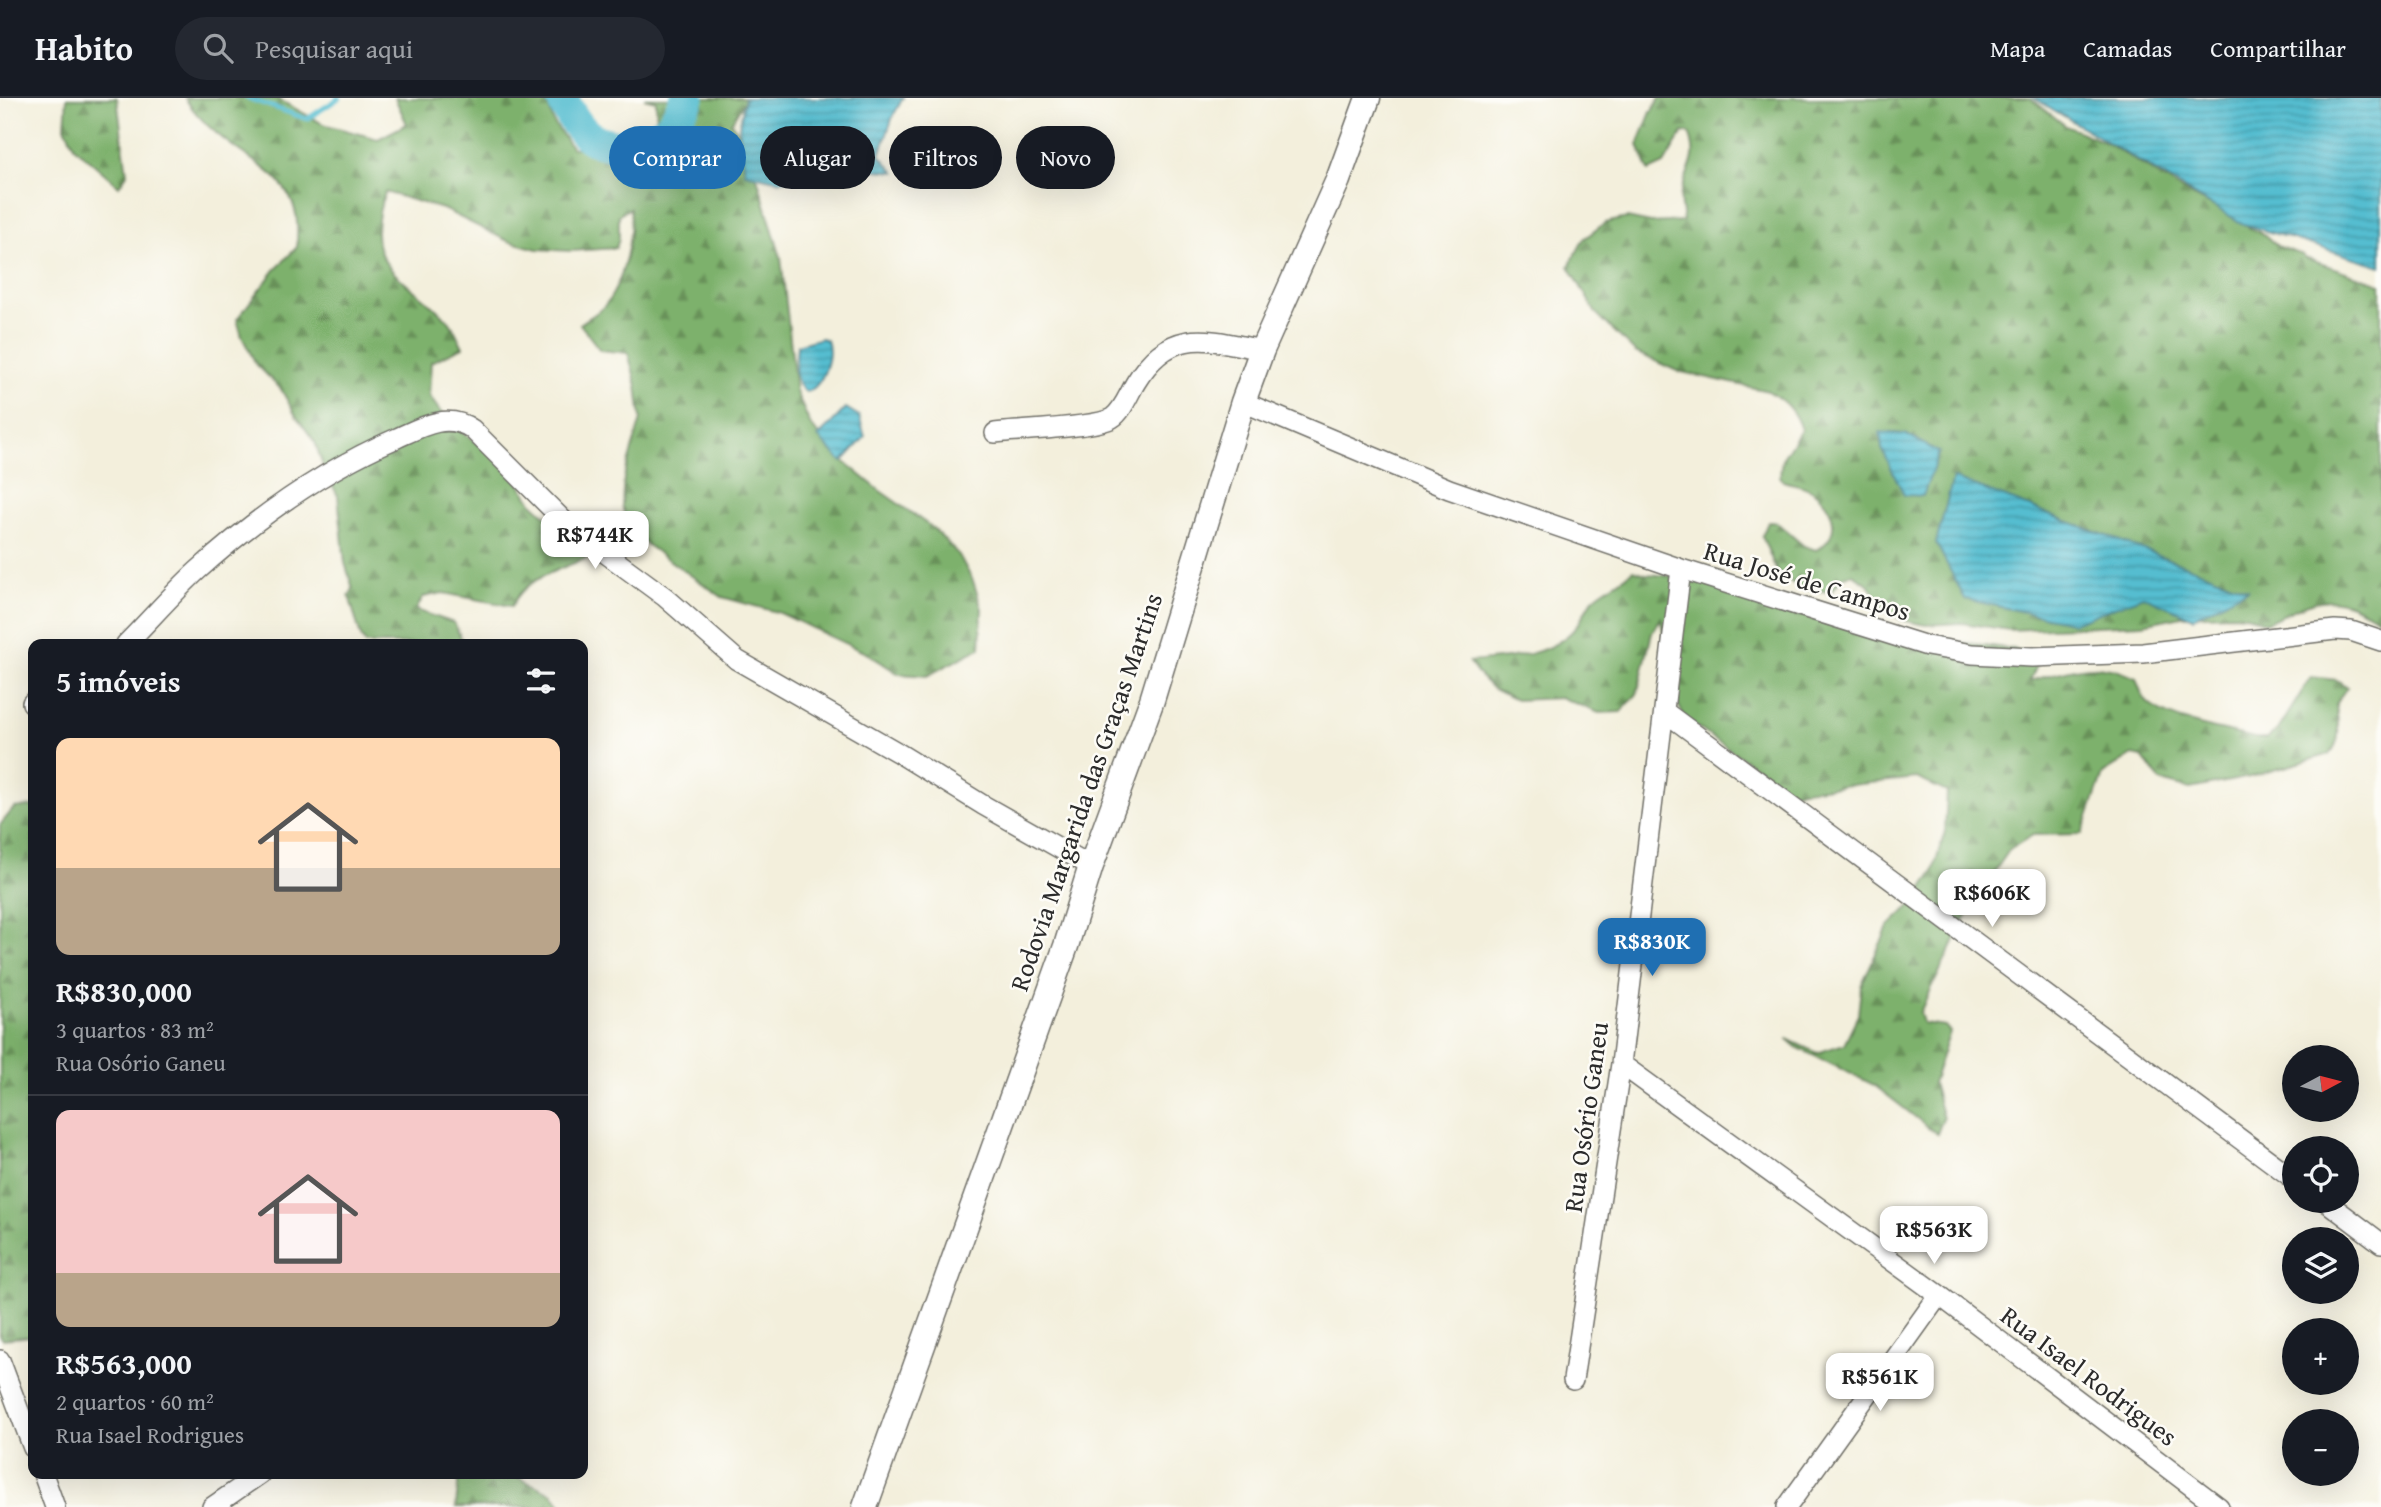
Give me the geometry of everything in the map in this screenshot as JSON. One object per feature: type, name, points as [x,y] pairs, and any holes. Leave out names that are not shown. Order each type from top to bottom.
[{"type":"main road","name":"Rodovia Margarida das Graças Martins","points":[[865,1507],[1066,946],[1091,866],[1153,700],[1243,402],[1262,350],[1338,180],[1368,98]]},
{"type":"street","points":[[995,433],[1107,420],[1118,412],[1151,360],[1167,348],[1193,339],[1262,350]]},
{"type":"street","name":"Rua José de Campos","points":[[1243,402],[1449,489],[1681,569],[1927,646],[1972,654],[2032,657],[2143,653],[2335,631],[2351,631],[2381,641]]},
{"type":"street","points":[[131,639],[196,573],[283,501],[355,457],[422,427],[453,420],[472,429],[585,539],[664,597],[723,649],[753,671],[897,751],[983,805],[1091,866]]},
{"type":"street","name":"Rua Osório Ganeu","points":[[1573,1380],[1622,1064],[1681,569]]},
{"type":"street","points":[[1665,712],[2282,1170]]},
{"type":"street","name":"Rua Isael Rodrigues","points":[[1622,1064],[1939,1295],[2219,1507]]},
{"type":"street","points":[[2341,1213],[2381,1243]]},
{"type":"street","points":[[1787,1507],[1939,1295]]},
{"type":"street","points":[[0,1360],[28,1435]]},
{"type":"street","points":[[45,1479],[55,1507]]},
{"type":"street","points":[[212,1507],[253,1479]]},
{"type":"green space","points":[[67,98],[117,98],[127,174],[119,186],[75,148],[65,127]]},
{"type":"green space","points":[[185,98],[276,98],[323,124],[378,139],[407,124],[395,98],[546,98],[554,123],[572,148],[609,146],[609,189],[746,189],[746,142],[781,258],[796,392],[810,424],[830,450],[879,490],[934,529],[959,555],[973,581],[982,609],[980,648],[927,676],[899,674],[868,654],[780,613],[722,597],[630,533],[622,506],[624,477],[641,419],[637,386],[628,353],[600,350],[580,324],[603,307],[618,283],[628,245],[630,208],[619,215],[619,239],[616,248],[571,251],[537,249],[508,241],[443,209],[385,192],[378,217],[377,238],[381,254],[389,268],[401,280],[447,319],[463,347],[431,362],[429,396],[448,422],[506,463],[533,504],[594,554],[537,580],[518,595],[512,606],[443,593],[423,597],[416,610],[454,623],[462,639],[362,639],[349,596],[353,589],[345,563],[338,496],[324,469],[315,442],[281,389],[256,364],[242,337],[237,319],[275,270],[297,247],[297,218],[292,202],[279,182],[212,129]]},
{"type":"green space","points":[[644,98],[746,98],[731,123],[733,126],[657,126],[656,101]]},
{"type":"green space","points":[[1660,98],[2030,98],[2066,126],[2110,145],[2180,189],[2248,224],[2249,228],[2265,235],[2277,246],[2381,284],[2381,621],[2349,604],[2323,601],[2297,608],[2265,623],[2247,615],[2230,614],[2182,616],[2143,624],[2010,630],[1962,623],[1926,625],[1902,620],[1885,610],[1868,584],[1853,574],[1844,576],[1831,592],[1801,589],[1777,572],[1762,536],[1768,522],[1776,522],[1804,546],[1816,550],[1825,544],[1833,528],[1830,512],[1819,496],[1808,488],[1783,481],[1780,476],[1782,459],[1801,430],[1792,412],[1768,391],[1677,371],[1635,352],[1595,312],[1569,266],[1584,239],[1605,223],[1627,218],[1651,223],[1683,221],[1681,192],[1693,157],[1689,133],[1683,132],[1664,164],[1649,171],[1638,145],[1651,112]]},
{"type":"green space","points":[[1633,570],[1646,574],[1707,579],[1884,632],[2014,649],[2040,659],[2030,681],[2083,668],[2108,668],[2136,678],[2146,701],[2163,713],[2188,722],[2255,738],[2266,738],[2278,730],[2311,677],[2337,680],[2347,687],[2336,703],[2337,743],[2330,754],[2250,777],[2190,789],[2161,781],[2142,757],[2133,755],[2103,774],[2082,834],[2033,835],[2010,849],[1973,903],[1920,1012],[1923,1023],[1945,1026],[1950,1032],[1933,1083],[1943,1118],[1937,1134],[1874,1085],[1796,1047],[1787,1039],[1817,1053],[1844,1044],[1858,1015],[1861,986],[1888,927],[1914,902],[1933,872],[1945,831],[1947,792],[1917,778],[1785,792],[1766,774],[1685,719],[1671,689],[1661,618],[1652,633],[1637,694],[1621,712],[1599,713],[1562,698],[1516,700],[1493,689],[1469,662],[1527,655],[1554,645],[1576,627],[1597,595]]},
{"type":"green space","points":[[28,807],[28,1336],[2,1339],[0,825],[14,808]]},
{"type":"green space","points":[[459,1479],[521,1479],[552,1493],[563,1507],[456,1507]]},
{"type":"water","points":[[745,98],[903,98],[893,116],[880,155],[889,165],[889,171],[875,170],[875,126],[760,126],[760,176],[746,173],[746,126],[739,126]]},
{"type":"water","points":[[2034,98],[2381,98],[2381,266],[2243,224]]},
{"type":"water","points":[[821,338],[827,340],[829,347],[825,370],[817,384],[806,392],[796,377],[797,345]]},
{"type":"water","points":[[846,408],[859,416],[865,437],[842,462],[818,437]]},
{"type":"water","points":[[1880,432],[1905,434],[1939,452],[1923,496],[1904,495],[1882,449]]},
{"type":"water","points":[[1953,478],[2248,589],[2193,618],[2143,596],[2074,623],[1965,599],[1936,543]]},
{"type":"waterway","points":[[247,98],[307,119],[339,98]]},
{"type":"waterway","points":[[562,98],[578,125],[594,140],[616,145],[647,146],[672,125],[688,98]]}]
